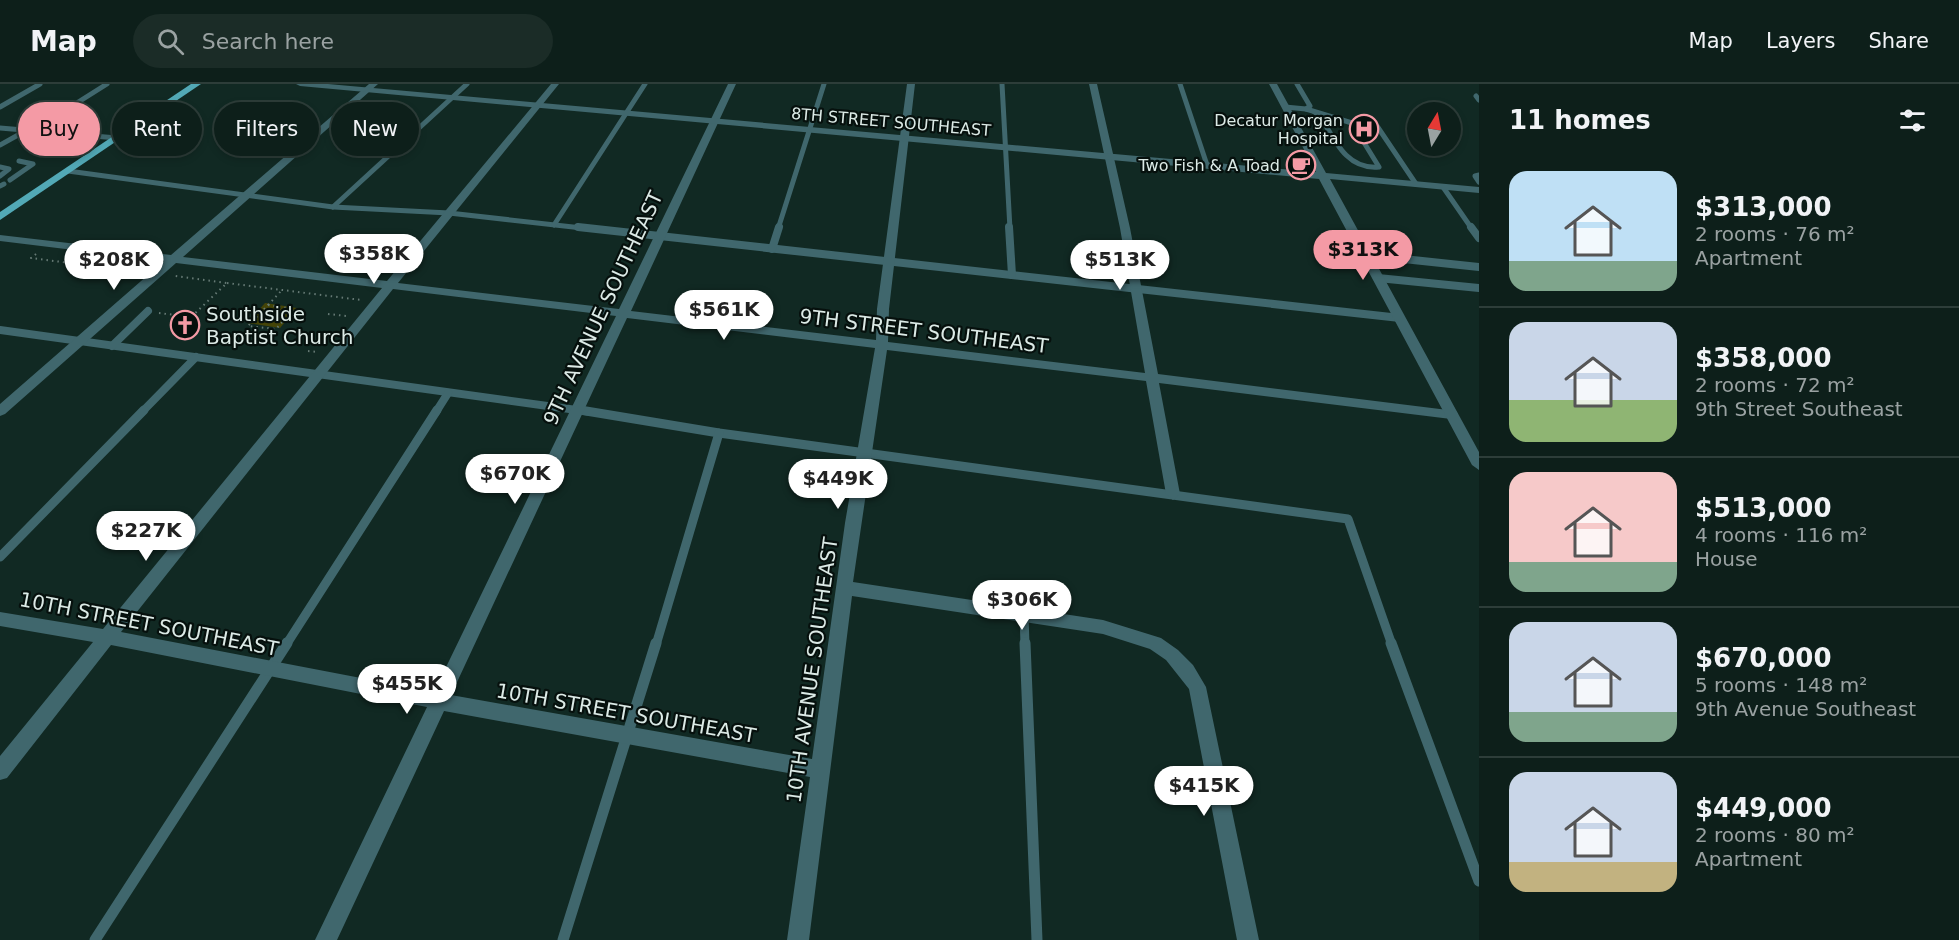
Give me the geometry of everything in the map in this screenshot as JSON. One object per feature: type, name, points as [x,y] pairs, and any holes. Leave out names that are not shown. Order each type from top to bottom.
[{"type":"main road","points":[[170,102],[197,84]]},
{"type":"main road","points":[[0,216],[112,141]]},
{"type":"street","name":"8TH STREET SOUTHEAST","points":[[300,84],[370,87],[453,98],[1479,190]]},
{"type":"street","points":[[0,771],[318,373],[392,286],[555,84]]},
{"type":"street","name":"9TH AVENUE SOUTHEAST","points":[[326,940],[732,84]]},
{"type":"street","name":"10TH AVENUE SOUTHEAST","points":[[798,940],[864,453],[882,345],[911,84]]},
{"type":"street","points":[[1093,84],[1107,156],[1125,228],[1154,378],[1173,494]]},
{"type":"street","points":[[1273,84],[1479,465]]},
{"type":"street","points":[[0,411],[370,87]]},
{"type":"street","name":"9TH STREET SOUTHEAST","points":[[0,238],[1451,414]]},
{"type":"street","points":[[846,588],[1102,627],[1155,643],[1188,671],[1197,687],[1248,940]]},
{"type":"street","name":"10TH STREET SOUTHEAST","points":[[0,619],[108,637],[271,671],[438,702],[820,770]]},
{"type":"lane","points":[[0,107],[40,84]]},
{"type":"lane","points":[[78,102],[107,84]]},
{"type":"lane","points":[[333,207],[467,84]]},
{"type":"lane","points":[[554,225],[645,84]]},
{"type":"lane","points":[[772,249],[824,84]]},
{"type":"lane","points":[[1002,84],[1012,275]]},
{"type":"lane","points":[[1180,84],[1207,165]]},
{"type":"lane","points":[[1297,84],[1310,106],[1306,109]]},
{"type":"lane","points":[[1285,107],[1306,109],[1352,123],[1379,167],[1365,168],[1352,164],[1321,117],[1314,112]]},
{"type":"lane","points":[[1377,126],[1416,184]]},
{"type":"lane","points":[[0,128],[18,129]]},
{"type":"lane","points":[[0,145],[18,135]]},
{"type":"lane","points":[[5,184],[33,164],[19,161]]},
{"type":"lane","points":[[0,167],[9,169],[2,175]]},
{"type":"lane","points":[[68,171],[333,207],[449,213],[1400,318]]},
{"type":"lane","points":[[2,175],[18,175]]},
{"type":"lane","points":[[1479,175],[1475,176],[1479,182]]},
{"type":"lane","points":[[1443,187],[1479,238]]},
{"type":"lane","points":[[1366,255],[1479,267]]},
{"type":"lane","points":[[1378,278],[1479,288]]},
{"type":"lane","points":[[111,346],[148,311]]},
{"type":"lane","points":[[0,330],[578,410],[720,433],[1348,519],[1404,680],[1479,881]]},
{"type":"lane","points":[[0,557],[196,357]]},
{"type":"lane","points":[[95,940],[271,671],[448,393]]},
{"type":"lane","points":[[563,940],[720,433]]},
{"type":"lane","points":[[1024,614],[1037,940]]},
{"type":"path","points":[[49,244],[31,258],[361,300]]},
{"type":"path","points":[[148,311],[191,317],[227,283]]},
{"type":"path","points":[[267,305],[294,309],[276,329],[248,326],[267,305],[282,290]]},
{"type":"shaded area","points":[[265,303],[297,308],[280,328],[247,323]]},
{"type":"place","name":"Decatur Morgan Hospital","points":[[1364,129]]},
{"type":"place","name":"Two Fish & A Toad","points":[[1301,165]]},
{"type":"place","name":"Southside Baptist Church","points":[[185,325]]}]
